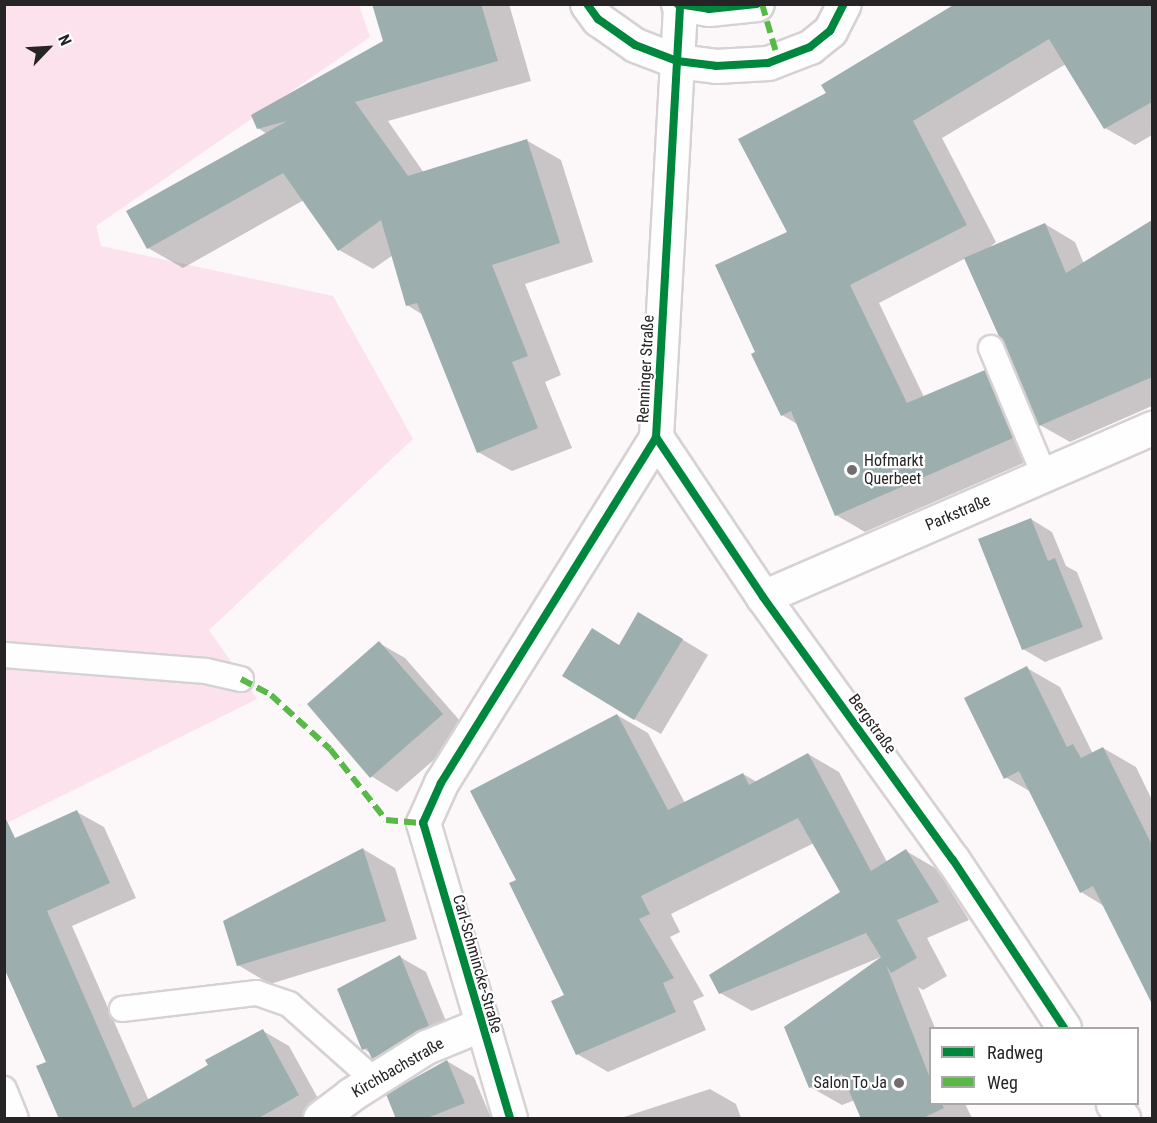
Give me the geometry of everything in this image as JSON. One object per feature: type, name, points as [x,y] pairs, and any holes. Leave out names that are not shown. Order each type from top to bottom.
[{"type":"street","points":[[586,4],[598,19],[635,45],[676,60],[716,66],[768,63],[810,47],[830,31],[844,4]]},
{"type":"street","points":[[679,5],[709,9],[757,4]]},
{"type":"street","name":"Renninger Straße","points":[[441,783],[656,437],[679,5]]},
{"type":"street","name":"Parkstraße","points":[[763,597],[1152,428]]},
{"type":"street","name":"Bergstraße","points":[[656,437],[763,597],[953,860],[1063,1027]]},
{"type":"street","name":"Carl-Schmincke-Straße","points":[[441,783],[423,823],[480,1025],[510,1119]]},
{"type":"street","name":"Kirchbachstraße","points":[[320,1119],[374,1080],[426,1047],[480,1025]]},
{"type":"street","points":[[1114,1105],[1123,1119]]},
{"type":"lane","points":[[991,348],[1044,475]]},
{"type":"lane","points":[[4,655],[206,671],[241,679]]},
{"type":"lane","points":[[122,1009],[257,993],[289,1004],[374,1080]]},
{"type":"lane","points":[[4,1089],[16,1119]]},
{"type":"shaded area","points":[[5,5],[359,5],[370,37],[96,226],[101,246],[333,296],[413,439],[209,630],[257,699],[5,824]]},
{"type":"building","points":[[372,4],[481,4],[498,61],[355,102],[408,176],[527,139],[560,243],[492,265],[528,356],[512,362],[538,428],[477,453],[417,303],[406,306],[381,220],[338,251],[283,173],[147,249],[126,211],[287,121],[257,129],[251,115],[383,41]]},
{"type":"building","points":[[955,4],[1152,4],[1152,102],[1104,129],[1049,39],[913,121],[967,225],[850,285],[907,403],[985,370],[1013,438],[835,516],[791,411],[781,416],[751,354],[755,352],[715,265],[787,232],[738,139],[826,93],[821,85]]},
{"type":"building","points":[[1152,220],[1152,377],[1039,426],[964,258],[1045,223],[1066,273]]},
{"type":"building","points":[[1031,518],[1048,561],[1055,558],[1083,627],[1022,650],[978,539]]},
{"type":"building","points":[[638,612],[683,639],[634,720],[562,676],[592,628],[619,645]]},
{"type":"building","points":[[379,641],[443,714],[370,778],[307,704]]},
{"type":"building","points":[[1027,666],[1067,747],[1073,744],[1081,758],[1103,747],[1152,845],[1152,1004],[1093,886],[1080,893],[1019,771],[1004,779],[964,698]]},
{"type":"building","points":[[617,714],[668,810],[743,773],[749,785],[808,753],[871,871],[906,849],[939,902],[897,920],[917,958],[891,973],[886,965],[929,1075],[929,1105],[942,1105],[944,1108],[921,1119],[861,1119],[842,1074],[809,1088],[784,1027],[881,957],[866,933],[719,994],[709,975],[840,892],[798,818],[641,896],[650,914],[639,919],[674,978],[663,983],[676,1012],[576,1055],[551,1001],[564,995],[509,883],[516,880],[470,791]]},
{"type":"building","points":[[77,810],[110,883],[47,911],[133,1108],[208,1065],[205,1060],[263,1029],[299,1095],[257,1119],[59,1119],[36,1066],[46,1062],[4,968],[4,815],[15,838]]},
{"type":"building","points":[[363,848],[386,921],[237,966],[223,921]]},
{"type":"building","points":[[400,955],[429,1026],[372,1059],[367,1048],[362,1050],[337,989]]},
{"type":"building","points":[[447,1060],[465,1103],[425,1119],[396,1119],[386,1094]]},
{"type":"marked path","points":[[762,4],[778,59]]},
{"type":"marked path","points":[[241,679],[271,695],[330,749],[386,820],[423,823]]},
{"type":"cycle path","points":[[587,4],[598,19],[635,45],[677,61],[716,66],[768,63],[810,47],[830,31],[844,4]]},
{"type":"cycle path","points":[[678,4],[709,9],[757,4]]},
{"type":"cycle path","points":[[510,1118],[423,823],[441,783],[656,437],[680,5]]},
{"type":"cycle path","points":[[656,437],[763,597],[953,860],[1063,1027]]},
{"type":"place","name":"Hofmarkt Querbeet","points":[[852,470]]},
{"type":"place","name":"Salon To Ja","points":[[899,1083]]}]
